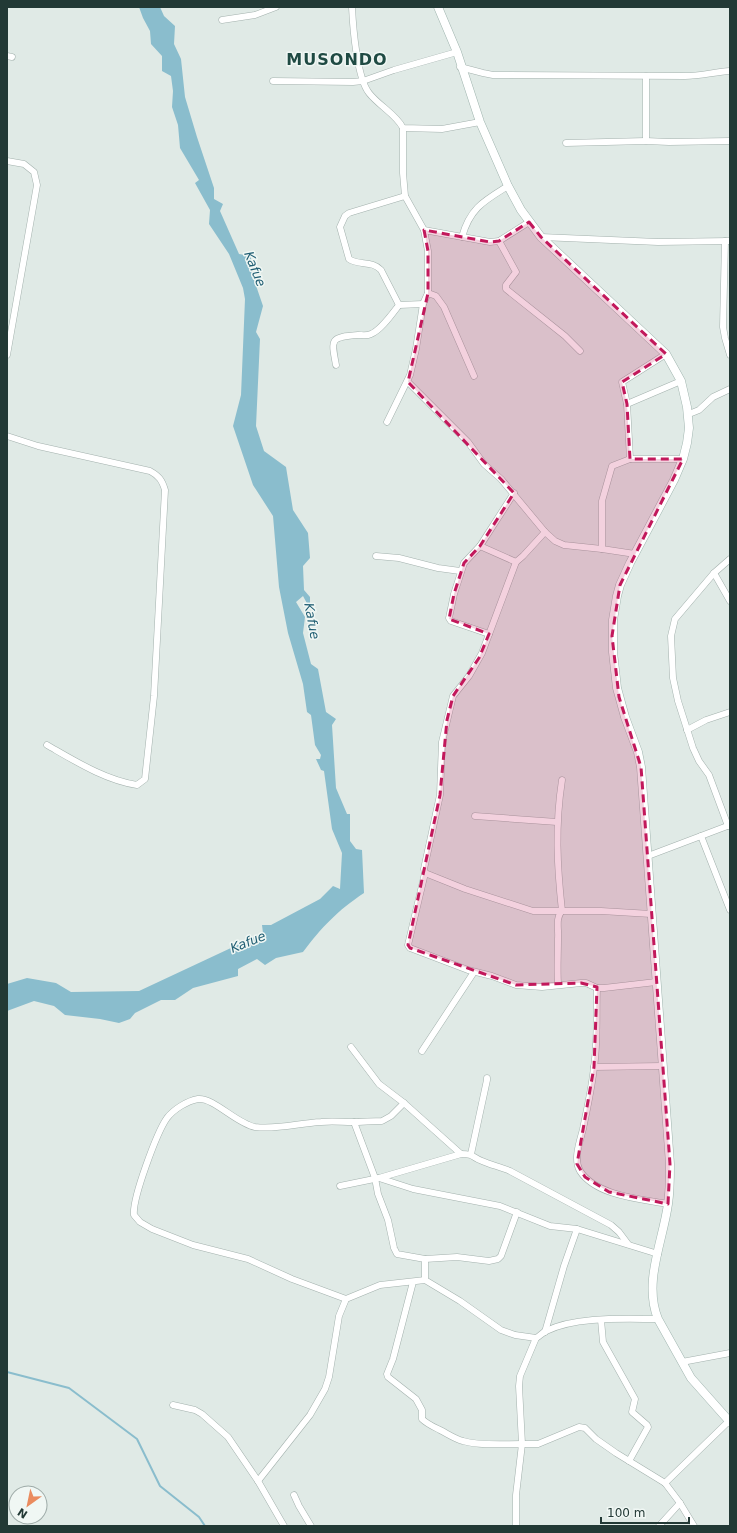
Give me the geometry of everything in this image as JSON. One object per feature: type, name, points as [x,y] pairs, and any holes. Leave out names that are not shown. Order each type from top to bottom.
[{"type":"street","points":[[222,20],[255,15],[276,7]]},
{"type":"street","points":[[352,7],[356,54],[363,81],[370,94],[397,119],[404,128],[403,173],[405,196],[424,230],[428,251],[428,293],[423,304],[416,350],[408,382],[387,422]]},
{"type":"street","points":[[438,7],[457,52],[460,67],[480,122],[508,186],[529,222],[541,237],[666,354],[681,382],[688,416],[687,443],[683,459],[674,480],[620,585],[613,620],[613,652],[619,697],[640,759],[670,1164],[668,1204],[652,1289],[654,1309],[691,1378],[730,1422],[665,1483]]},
{"type":"street","points":[[273,81],[363,81],[394,70],[457,52]]},
{"type":"street","points":[[460,67],[493,75],[699,76],[716,72],[730,72]]},
{"type":"street","points":[[646,76],[646,141]]},
{"type":"street","points":[[404,128],[442,129],[480,122]]},
{"type":"street","points":[[566,143],[730,141]]},
{"type":"street","points":[[7,161],[24,164],[34,172],[37,185],[7,355]]},
{"type":"street","points":[[462,237],[466,223],[473,212],[482,203],[508,186]]},
{"type":"street","points":[[398,305],[381,270],[377,266],[354,262],[349,259],[340,227],[345,216],[349,212],[405,196]]},
{"type":"street","points":[[424,230],[483,242],[499,241],[529,222]]},
{"type":"street","points":[[541,237],[658,242],[728,241],[723,327],[730,355]]},
{"type":"street","points":[[499,241],[516,272],[506,285],[508,291],[565,336],[580,351]]},
{"type":"street","points":[[428,293],[436,296],[444,307],[474,376]]},
{"type":"street","points":[[398,305],[423,304]]},
{"type":"street","points":[[336,365],[332,346],[336,338],[371,334],[389,318],[398,305]]},
{"type":"street","points":[[630,459],[627,404],[622,384],[666,354]]},
{"type":"street","points":[[408,382],[460,434],[484,464],[502,479],[551,539],[559,544],[602,548],[636,554]]},
{"type":"street","points":[[627,404],[681,382]]},
{"type":"street","points":[[688,416],[704,406],[713,397],[730,389]]},
{"type":"street","points":[[7,436],[38,446],[150,471],[159,476],[164,490],[154,696],[145,779],[137,785],[127,783],[88,768],[47,745]]},
{"type":"street","points":[[602,548],[602,501],[611,469],[614,464],[630,459],[683,459]]},
{"type":"street","points":[[489,634],[449,620],[460,571],[468,557],[480,546],[514,493]]},
{"type":"street","points":[[545,532],[516,562],[479,658],[469,676],[453,696],[442,742],[440,795],[424,869],[425,873],[408,947],[474,972],[492,976],[516,985],[542,987],[558,984],[581,983],[597,988],[656,982]]},
{"type":"street","points":[[480,546],[516,562]]},
{"type":"street","points":[[376,556],[399,558],[438,568],[460,571]]},
{"type":"street","points":[[648,856],[729,825],[709,775],[696,754],[678,702],[674,678],[671,636],[673,624],[688,603],[714,573],[730,559]]},
{"type":"street","points":[[714,573],[730,601]]},
{"type":"street","points":[[687,730],[706,720],[730,712]]},
{"type":"street","points":[[558,984],[558,921],[559,914],[562,911],[557,866],[557,822],[562,780]]},
{"type":"street","points":[[475,816],[557,822]]},
{"type":"street","points":[[701,836],[730,910]]},
{"type":"street","points":[[425,873],[465,889],[527,910],[601,910],[651,914]]},
{"type":"street","points":[[422,1051],[474,972]]},
{"type":"street","points":[[597,988],[594,1067],[578,1149],[578,1168],[585,1177],[609,1192],[668,1204]]},
{"type":"street","points":[[351,1047],[379,1084],[404,1103],[461,1154]]},
{"type":"street","points":[[594,1067],[662,1066]]},
{"type":"street","points":[[471,1154],[488,1080],[487,1078]]},
{"type":"street","points":[[404,1103],[386,1120],[321,1122],[268,1128],[254,1127],[240,1122],[204,1100],[196,1099],[187,1103],[167,1118],[161,1129],[140,1184],[133,1212],[136,1218],[152,1229],[193,1245],[248,1259],[292,1279],[346,1299],[380,1285],[425,1280],[460,1300],[501,1330],[515,1335],[536,1338]]},
{"type":"street","points":[[354,1122],[377,1178],[378,1194],[388,1220],[395,1251],[402,1256],[425,1259],[457,1257],[489,1260],[498,1259],[501,1256],[516,1212]]},
{"type":"street","points":[[340,1186],[377,1178],[461,1154],[471,1154],[481,1161],[510,1171],[604,1220],[620,1232],[628,1244]]},
{"type":"street","points":[[377,1178],[413,1189],[488,1203],[516,1212],[550,1226],[577,1229],[658,1254]]},
{"type":"street","points":[[545,1332],[564,1266],[577,1229]]},
{"type":"street","points":[[425,1259],[425,1280]]},
{"type":"street","points":[[413,1282],[393,1359],[387,1374],[388,1377],[416,1399],[422,1410],[422,1419],[425,1423],[458,1439],[496,1444],[538,1444],[573,1429],[582,1427],[596,1439],[665,1483],[680,1503],[694,1526]]},
{"type":"street","points":[[258,1481],[310,1415],[322,1395],[329,1378],[339,1316],[346,1299]]},
{"type":"street","points":[[516,1526],[516,1495],[522,1444],[520,1381],[525,1363],[536,1338],[545,1332],[571,1324],[601,1320],[658,1318]]},
{"type":"street","points":[[601,1320],[603,1342],[635,1400],[632,1412],[648,1427],[629,1461]]},
{"type":"street","points":[[682,1362],[730,1353]]},
{"type":"street","points":[[173,1405],[194,1410],[206,1417],[234,1445],[258,1481],[284,1526]]},
{"type":"street","points":[[294,1495],[311,1526]]},
{"type":"street","points":[[658,1526],[680,1503]]},
{"type":"highlighted area","points":[[529,222],[541,237],[666,354],[622,382],[627,404],[630,459],[683,459],[620,585],[612,636],[619,697],[641,767],[670,1164],[668,1204],[609,1192],[585,1177],[577,1164],[594,1067],[597,987],[581,983],[516,985],[410,948],[408,945],[440,795],[447,720],[453,696],[479,658],[489,634],[449,619],[454,594],[464,563],[480,546],[514,493],[408,382],[428,293],[428,251],[424,230],[490,242],[499,241]]},
{"type":"water","name":"Kafue","points":[[139,7],[160,7],[164,16],[175,26],[174,44],[181,59],[185,97],[214,188],[214,199],[223,204],[220,211],[239,254],[251,256],[251,271],[263,306],[256,332],[260,339],[256,426],[264,451],[286,467],[293,510],[308,533],[310,558],[303,566],[304,590],[310,597],[310,609],[303,596],[296,602],[305,617],[303,633],[311,664],[318,669],[326,712],[336,719],[332,725],[336,788],[347,814],[350,814],[350,841],[356,849],[362,850],[364,893],[330,920],[303,952],[276,958],[265,965],[257,959],[238,969],[238,976],[193,988],[175,1000],[161,1000],[135,1013],[130,1019],[119,1023],[65,1015],[54,1006],[34,1001],[7,1011],[7,984],[27,978],[56,983],[71,992],[139,991],[263,933],[262,925],[271,925],[320,899],[333,886],[340,889],[342,853],[332,829],[324,771],[321,770],[316,759],[320,759],[321,755],[315,745],[311,715],[307,712],[303,684],[288,633],[279,587],[273,516],[253,485],[233,426],[241,395],[245,299],[243,288],[229,254],[209,224],[210,210],[195,183],[199,180],[180,148],[178,125],[172,107],[173,91],[171,76],[162,71],[162,56],[151,44],[150,31]]},
{"type":"waterway","points":[[7,1372],[69,1388],[137,1439],[160,1486],[199,1517],[205,1526]]},
{"type":"district","name":"MUSONDO","points":[[337,59]]}]
